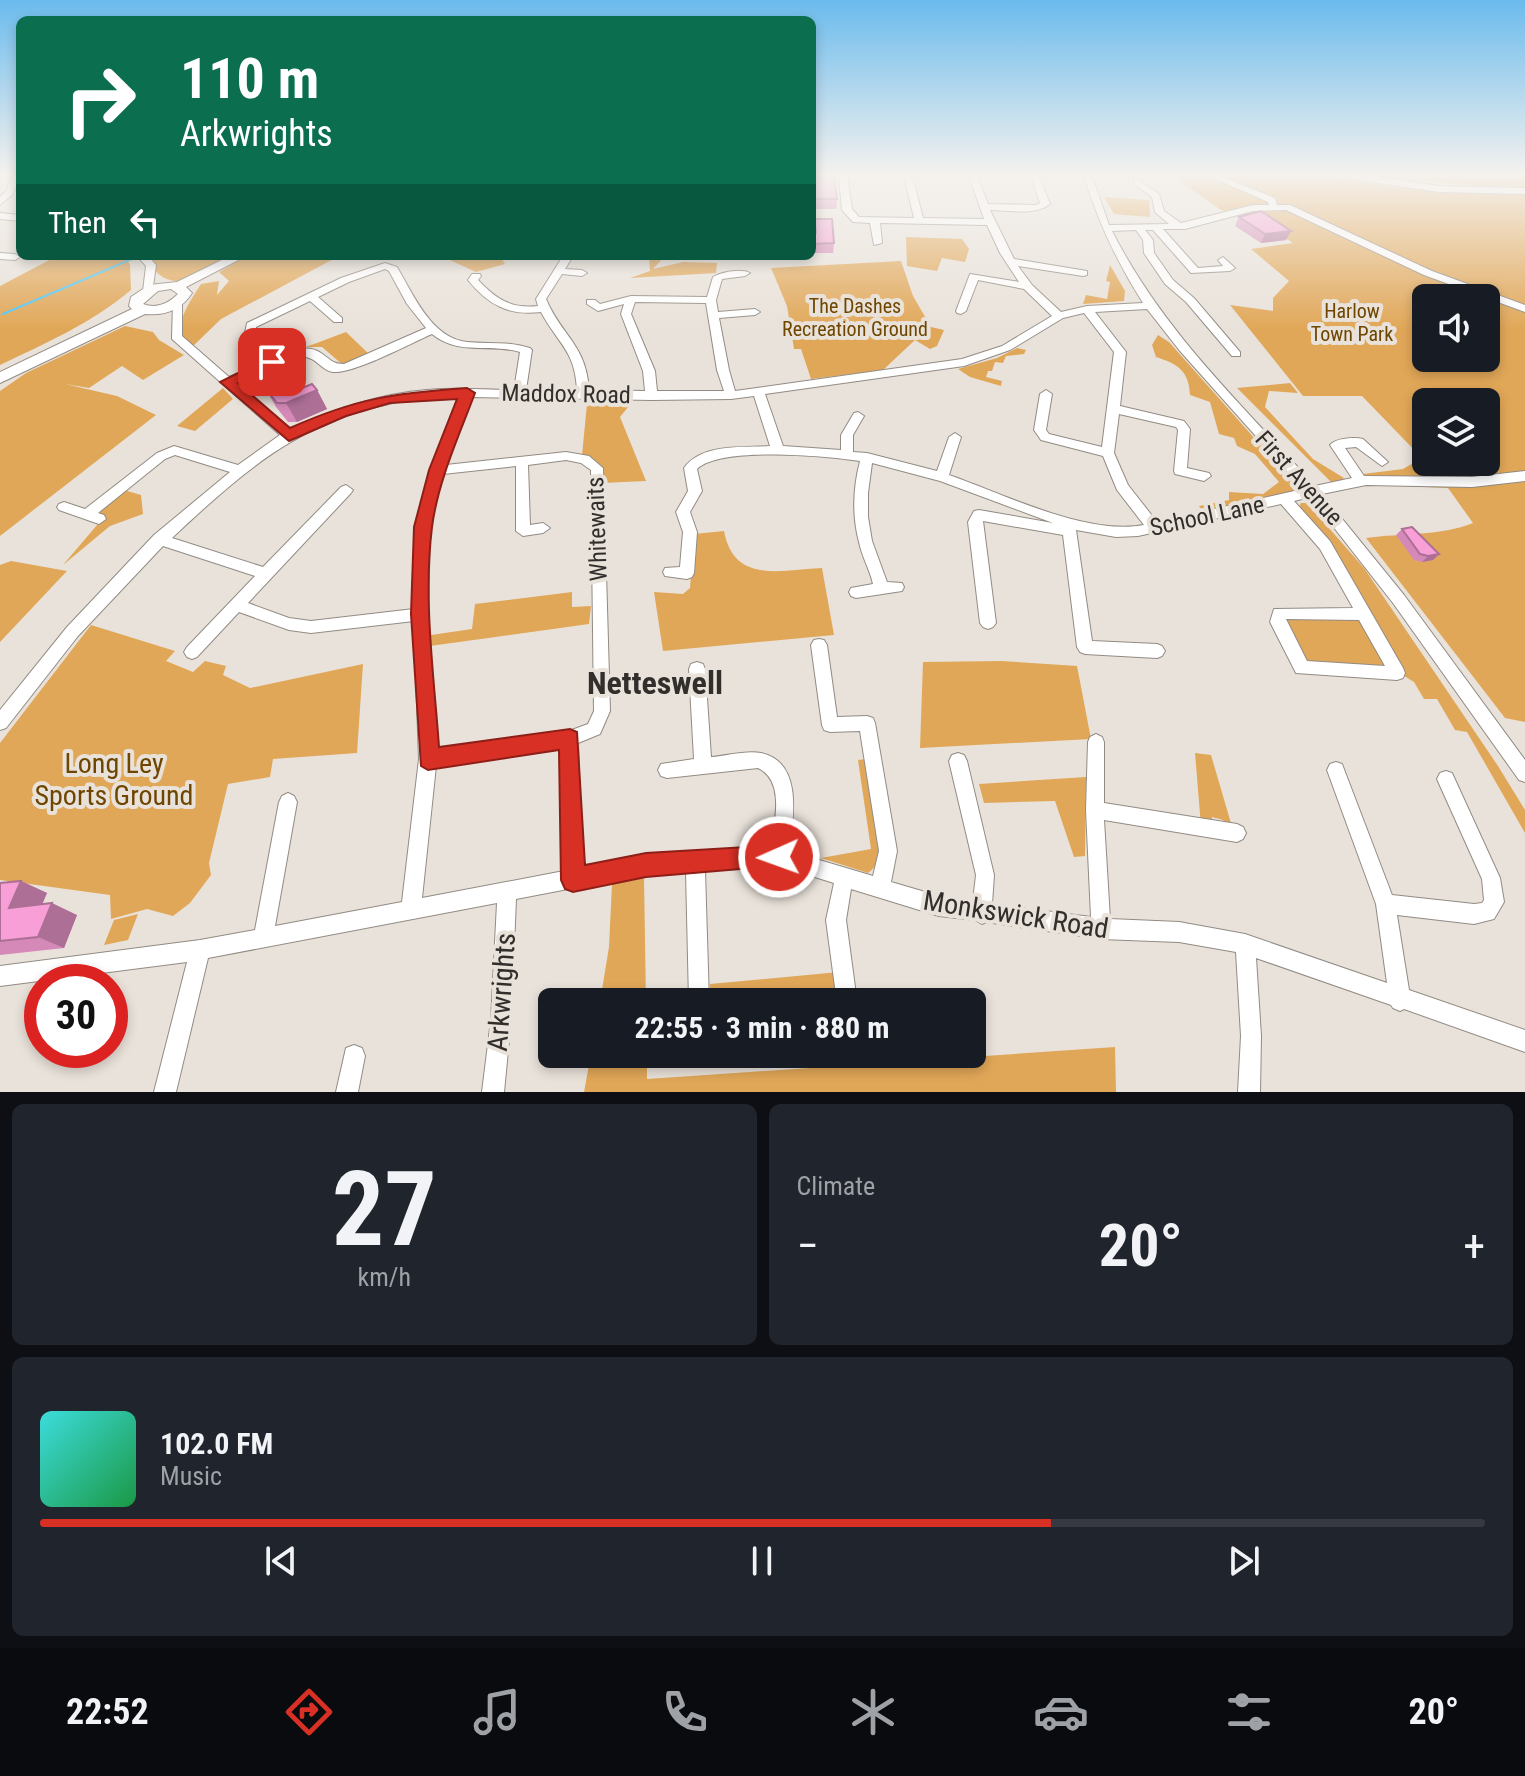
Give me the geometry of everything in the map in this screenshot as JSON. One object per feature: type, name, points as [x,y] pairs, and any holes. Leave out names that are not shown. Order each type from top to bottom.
[{"type":"main road","points":[[139,307],[161,310],[176,291],[232,260]]},
{"type":"main road","points":[[0,378],[139,307],[148,291],[176,291]]},
{"type":"street","points":[[876,227],[877,243]]},
{"type":"street","points":[[993,227],[1025,286],[1059,316]]},
{"type":"street","points":[[1105,228],[1180,227]]},
{"type":"street","points":[[1334,227],[1428,273],[1525,309]]},
{"type":"street","name":"First Avenue","points":[[1105,228],[1148,306],[1197,367],[1314,494],[1369,560],[1525,774]]},
{"type":"street","points":[[1139,228],[1148,240],[1149,253],[1169,282],[1194,304],[1232,354],[1249,352]]},
{"type":"street","points":[[1157,229],[1195,271],[1230,268],[1223,260]]},
{"type":"street","points":[[0,256],[15,257]]},
{"type":"street","points":[[146,260],[151,265],[153,275],[148,291]]},
{"type":"street","points":[[565,260],[541,299],[544,308],[577,351],[583,368],[583,394]]},
{"type":"street","points":[[1011,262],[1083,273]]},
{"type":"street","points":[[272,362],[250,333],[251,325],[373,268],[388,267],[434,329],[460,345],[517,346],[526,350],[520,391]]},
{"type":"street","points":[[558,271],[582,273]]},
{"type":"street","points":[[731,395],[723,370],[711,300],[718,277],[745,273]]},
{"type":"street","points":[[153,275],[176,291],[176,337],[289,436]]},
{"type":"street","points":[[476,276],[473,280],[495,304],[516,310],[544,308]]},
{"type":"street","points":[[961,311],[974,276],[1025,286]]},
{"type":"street","points":[[310,296],[338,320]]},
{"type":"street","points":[[591,302],[598,308],[631,299],[711,300]]},
{"type":"street","points":[[631,299],[626,314],[649,371],[652,396]]},
{"type":"street","name":"Maddox Road","points":[[0,723],[57,647],[106,591],[159,539],[240,470],[289,436],[340,412],[389,398],[467,393],[520,391],[652,396],[731,395],[964,362],[1006,348],[1059,316],[1087,309],[1148,306]]},
{"type":"street","points":[[1087,309],[1120,352],[1108,453],[1122,487],[1153,527]]},
{"type":"street","points":[[161,310],[174,321]]},
{"type":"street","points":[[715,315],[755,312]]},
{"type":"street","points":[[228,382],[272,362],[309,351],[332,368],[346,367],[434,329]]},
{"type":"street","points":[[758,391],[778,450]]},
{"type":"street","points":[[411,908],[428,759],[421,614],[423,527],[437,470],[467,393]]},
{"type":"street","points":[[1046,394],[1040,430],[1045,437],[1108,453]]},
{"type":"street","points":[[1113,409],[1180,424],[1184,429],[1180,471],[1204,476]]},
{"type":"street","points":[[847,454],[847,435],[858,416]]},
{"type":"street","points":[[942,477],[955,437]]},
{"type":"street","points":[[1361,482],[1336,445],[1365,440],[1382,462]]},
{"type":"street","points":[[64,507],[93,517],[161,456],[174,450],[240,470]]},
{"type":"street","name":"School Lane","points":[[670,572],[687,573],[690,532],[683,512],[695,491],[690,468],[695,461],[716,454],[778,450],[867,457],[942,477],[1068,526],[1111,532],[1153,527],[1361,482],[1400,478],[1472,482],[1525,476]]},
{"type":"street","name":"Whitewaits","points":[[437,470],[566,456],[584,459],[597,468],[602,711],[594,729],[570,739]]},
{"type":"street","points":[[856,592],[889,588],[868,551],[859,486],[867,457]]},
{"type":"street","points":[[522,459],[523,531],[543,528]]},
{"type":"street","points":[[192,652],[346,490]]},
{"type":"street","points":[[1285,500],[1325,545],[1397,673],[1302,668],[1278,622],[1279,613],[1363,614]]},
{"type":"street","points":[[988,623],[975,522],[979,515],[1068,526],[1086,653],[1157,651]]},
{"type":"street","points":[[159,539],[266,574]]},
{"type":"street","points":[[237,605],[289,624],[311,627],[421,614]]},
{"type":"street","points":[[819,645],[830,725],[867,723],[888,851],[880,887]]},
{"type":"street","points":[[697,669],[703,766]]},
{"type":"street","points":[[428,759],[570,739],[573,880]]},
{"type":"street","points":[[1096,742],[1095,810],[1101,929]]},
{"type":"street","points":[[667,770],[759,760],[775,767],[780,776],[784,808],[779,857]]},
{"type":"street","points":[[958,761],[985,875],[982,914]]},
{"type":"street","points":[[1336,770],[1386,904],[1400,1001]]},
{"type":"street","points":[[1386,904],[1474,914],[1487,912],[1494,902],[1491,878],[1446,779]]},
{"type":"street","points":[[263,937],[288,802]]},
{"type":"street","points":[[1095,810],[1237,833]]},
{"type":"street","name":"Monkswick Road","points":[[0,976],[200,950],[646,865],[779,857],[937,906],[1101,929],[1179,932],[1245,944],[1400,1001],[1525,1041]]},
{"type":"street","points":[[695,860],[699,988]]},
{"type":"street","points":[[844,878],[836,920],[845,988]]},
{"type":"street","name":"Arkwrights","points":[[493,1092],[501,1020],[507,892]]},
{"type":"street","points":[[1245,944],[1251,1036],[1249,1092]]},
{"type":"street","points":[[165,1092],[200,950]]},
{"type":"street","points":[[347,1092],[354,1056]]},
{"type":"green space","name":"Harlow Town Park","points":[[1269,227],[1525,227],[1525,722],[1505,718],[1366,538],[1434,532],[1473,523],[1448,488],[1376,485],[1363,474],[1403,469],[1412,464],[1412,476],[1500,476],[1500,388],[1412,388],[1412,448],[1362,396],[1303,396],[1230,305],[1273,311],[1273,298],[1289,281],[1251,249],[1293,243]]},
{"type":"green space","points":[[906,237],[962,239],[969,249],[965,262],[942,258],[937,271],[907,266]]},
{"type":"green space","points":[[49,260],[128,260],[130,265],[131,290],[116,302],[85,322],[0,365],[0,286]]},
{"type":"green space","points":[[146,260],[224,260],[181,281],[163,277]]},
{"type":"green space","points":[[240,260],[332,260],[221,319],[189,350],[179,338],[183,316],[201,284],[219,281],[217,295],[229,281],[219,272]]},
{"type":"green space","points":[[450,260],[502,260],[505,264],[476,272]]},
{"type":"green space","points":[[649,260],[661,260],[653,269],[683,262],[717,263],[716,273],[630,278],[650,271]]},
{"type":"green space","name":"The Dashes Recreation Ground","points":[[901,261],[913,296],[931,327],[944,330],[937,346],[930,349],[915,340],[883,370],[811,379],[801,349],[794,349],[787,306],[771,268]]},
{"type":"green space","points":[[1110,265],[1125,291],[1124,301],[1083,304],[1086,295],[1107,299],[1110,282],[1106,281]]},
{"type":"green space","points":[[125,326],[153,332],[159,340],[184,355],[143,380],[122,366],[89,388],[65,384],[117,396],[156,415],[0,536],[0,391],[26,373]]},
{"type":"green space","points":[[346,332],[370,355],[344,366],[322,347],[306,347]]},
{"type":"green space","points":[[1158,335],[1169,342],[1296,485],[1291,494],[1204,514],[1199,506],[1229,500],[1229,492],[1263,494],[1279,482],[1255,454],[1237,446],[1234,438],[1219,434],[1210,402],[1190,395],[1185,374],[1156,357],[1152,345]]},
{"type":"green space","points":[[1017,348],[1026,350],[1024,354],[1006,356],[1003,363],[995,362],[992,371],[988,371],[986,377],[1002,381],[1001,386],[970,377],[958,369],[997,358]]},
{"type":"green space","points":[[1290,383],[1298,393],[1269,391],[1265,407],[1313,459],[1344,478],[1334,485],[1237,388]]},
{"type":"green space","points":[[223,388],[233,399],[195,431],[177,426]]},
{"type":"green space","points":[[587,404],[629,406],[620,417],[646,481],[602,483],[582,455]]},
{"type":"green space","points":[[124,490],[141,495],[143,514],[110,526],[63,565],[103,518],[99,512]]},
{"type":"green space","points":[[1301,503],[1307,503],[1364,568],[1525,810],[1525,833],[1467,732],[1455,730],[1437,699],[1424,699],[1414,682],[1401,674],[1299,507]]},
{"type":"green space","points":[[724,531],[729,548],[748,567],[775,571],[822,568],[834,635],[663,651],[654,592],[683,594],[690,588],[694,534]]},
{"type":"green space","points":[[11,561],[67,571],[0,642],[0,565]]},
{"type":"green space","points":[[572,592],[572,607],[591,606],[589,624],[430,646],[431,635],[472,629],[475,604]]},
{"type":"green space","points":[[1289,616],[1355,618],[1367,624],[1385,666],[1309,666],[1283,620]]},
{"type":"green space","name":"Long Ley Sports Ground","points":[[91,625],[175,651],[166,661],[193,672],[205,661],[226,666],[223,675],[250,688],[363,664],[357,753],[273,759],[270,777],[228,784],[209,863],[211,875],[190,903],[173,916],[147,909],[111,919],[110,895],[0,880],[0,743]]},
{"type":"green space","points":[[1001,661],[1077,666],[1091,739],[920,748],[923,662]]},
{"type":"green space","points":[[1195,753],[1211,755],[1233,830],[1226,830],[1223,820],[1212,817],[1212,828],[1201,826]]},
{"type":"green space","points":[[866,759],[879,838],[879,853],[868,873],[821,858],[871,849],[858,760]]},
{"type":"green space","points":[[1086,777],[1085,856],[1074,857],[1055,801],[984,803],[979,784]]},
{"type":"green space","points":[[644,878],[646,988],[602,988],[609,947],[612,884]]},
{"type":"green space","points":[[138,914],[128,940],[104,945],[114,920]]},
{"type":"green space","points":[[839,972],[841,988],[710,988],[710,984]]},
{"type":"green space","points":[[1115,1047],[1116,1092],[584,1092],[588,1068],[647,1068],[647,1079],[808,1068],[986,1068],[986,1056]]},
{"type":"building","points":[[816,227],[833,227],[834,243],[816,244]]},
{"type":"building","points":[[1254,227],[1285,227],[1291,231],[1265,234]]},
{"type":"building","points":[[278,382],[287,394],[312,384],[317,390],[286,403],[277,403],[265,388]]},
{"type":"building","points":[[1412,527],[1439,554],[1420,554],[1402,529]]},
{"type":"building","points":[[21,881],[9,908],[52,903],[38,937],[0,941],[0,883]]},
{"type":"waterway","points":[[3,314],[130,260]]},
{"type":"district","name":"Netteswell","points":[[655,683]]},
{"type":"route","points":[[272,362],[228,382],[289,436],[340,412],[389,398],[467,393],[437,470],[423,527],[421,614],[428,759],[570,739],[573,880],[646,865],[779,857]]}]
